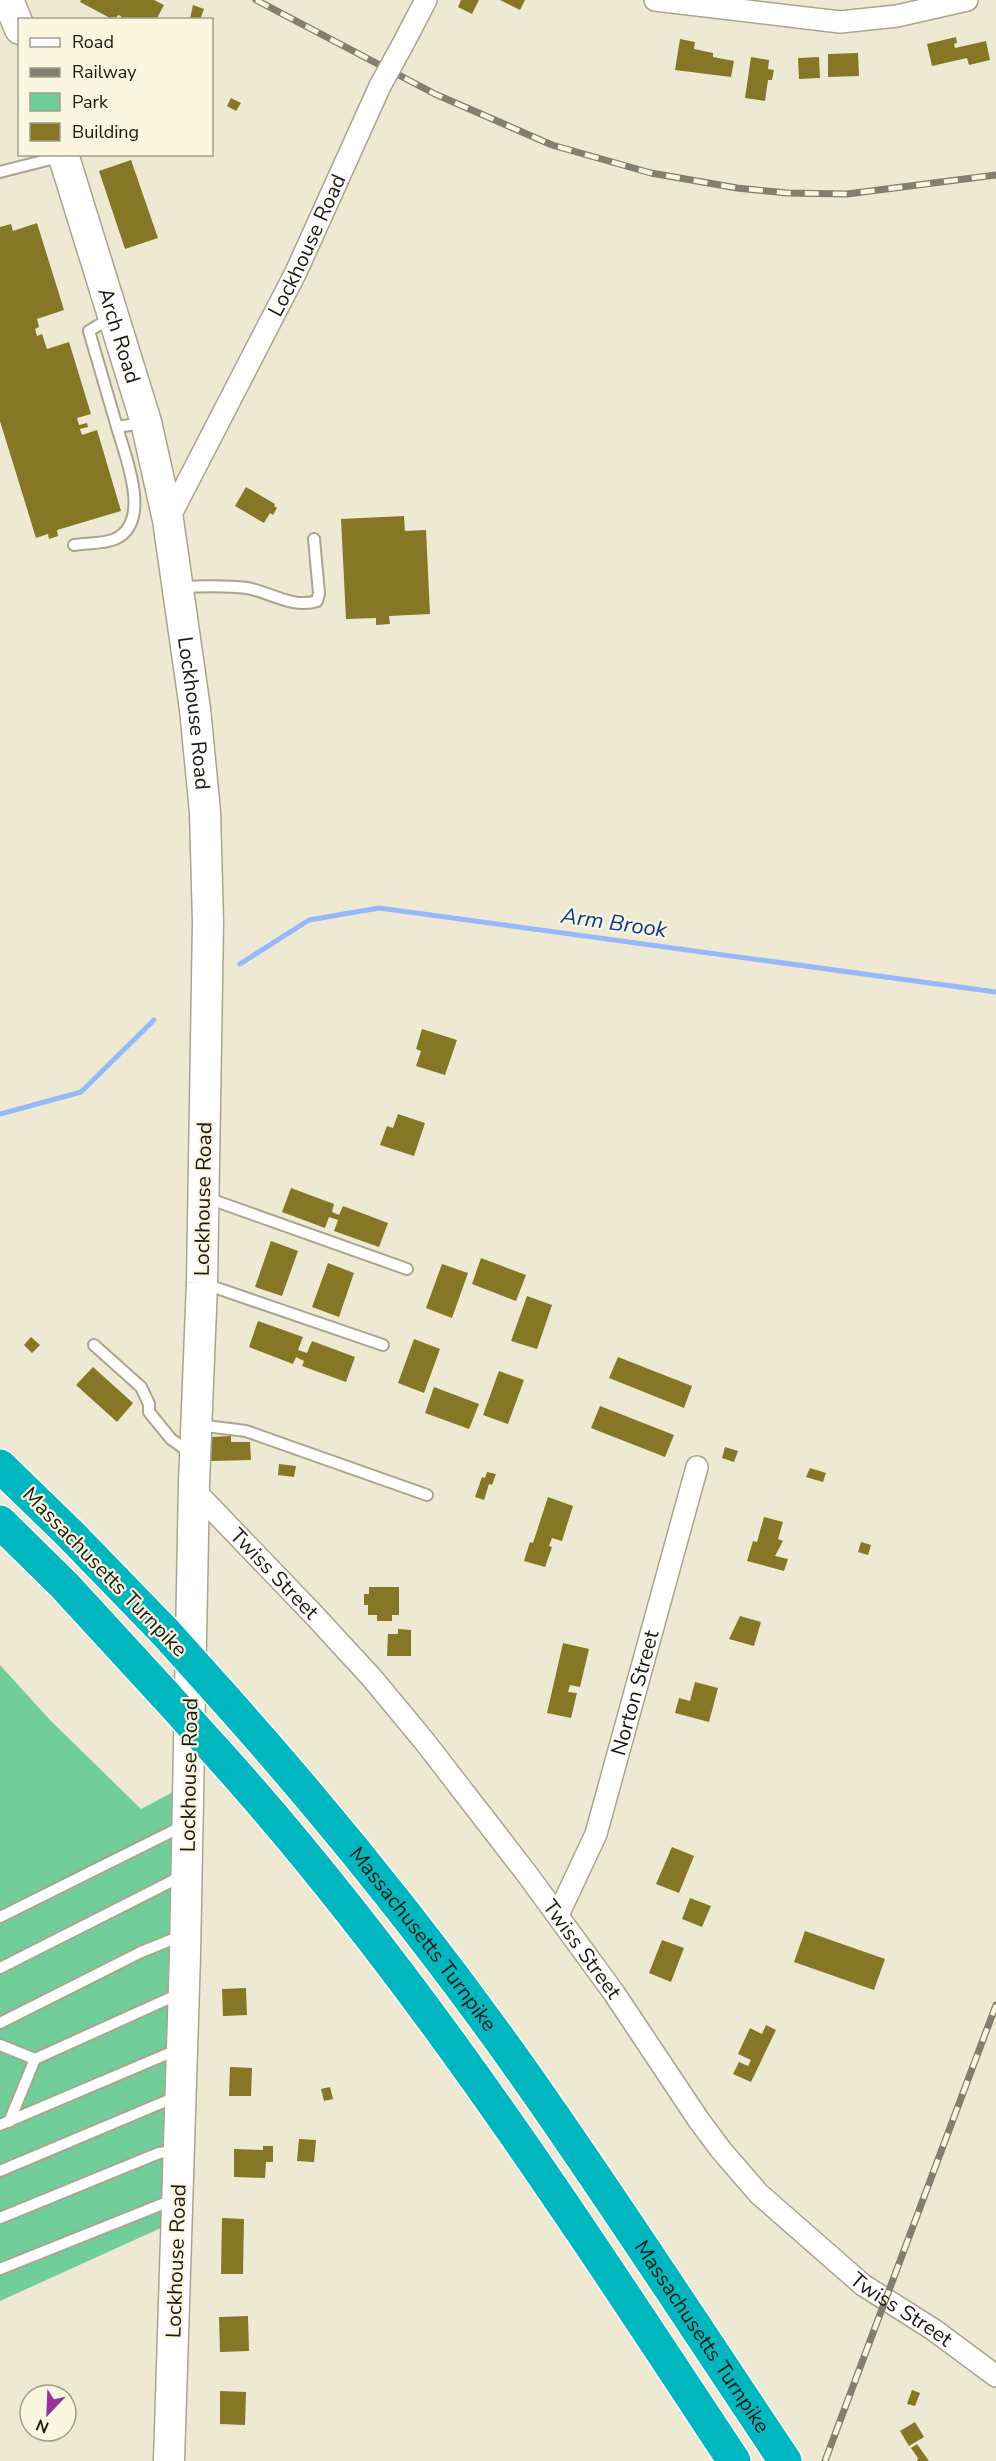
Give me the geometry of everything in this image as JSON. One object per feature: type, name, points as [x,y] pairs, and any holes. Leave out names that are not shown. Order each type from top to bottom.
[{"type":"highway","name":"Massachusetts Turnpike","points":[[0,1466],[165,1632],[342,1833],[450,1973],[530,2082],[783,2458]]},
{"type":"highway","name":"Massachusetts Turnpike","points":[[0,1522],[73,1595],[166,1696],[310,1861],[435,2023],[548,2180],[734,2461]]},
{"type":"street","points":[[8,0],[18,24]]},
{"type":"street","name":"Lockhouse Road","points":[[169,2461],[186,1934],[208,931],[205,821],[195,709],[168,520],[296,272],[380,86],[426,0]]},
{"type":"street","points":[[659,1],[840,22],[897,16],[967,0]]},
{"type":"street","name":"Arch Road","points":[[63,156],[146,423],[168,520]]},
{"type":"street","name":"Norton Street","points":[[558,1915],[596,1834],[697,1467]]},
{"type":"street","name":"Twiss Street","points":[[194,1490],[372,1678],[477,1808],[558,1915],[651,2045],[704,2126],[759,2194],[863,2285],[934,2330],[996,2376]]},
{"type":"lane","points":[[0,172],[59,156]]},
{"type":"lane","points":[[74,545],[115,538],[129,527],[134,517],[135,501],[131,481],[89,331],[113,316]]},
{"type":"lane","points":[[117,427],[146,423]]},
{"type":"lane","points":[[177,588],[225,586],[251,588],[298,602],[310,603],[317,600],[320,593],[314,539]]},
{"type":"lane","points":[[202,1197],[407,1269]]},
{"type":"lane","points":[[202,1283],[383,1345]]},
{"type":"lane","points":[[94,1344],[141,1388],[149,1412],[171,1439],[195,1456]]},
{"type":"lane","points":[[196,1424],[246,1431],[427,1494]]},
{"type":"lane","points":[[0,1917],[188,1823]]},
{"type":"lane","points":[[0,1968],[187,1873]]},
{"type":"lane","points":[[0,2023],[141,1952],[186,1934]]},
{"type":"lane","points":[[5,2124],[35,2059],[184,1991]]},
{"type":"lane","points":[[0,2045],[35,2059]]},
{"type":"lane","points":[[5,2124],[183,2047]]},
{"type":"lane","points":[[0,2171],[181,2095]]},
{"type":"lane","points":[[0,2218],[159,2153],[179,2151]]},
{"type":"lane","points":[[0,2269],[178,2198]]},
{"type":"green space","points":[[0,1665],[50,1720],[141,1809],[177,1790],[163,2227],[0,2301]]},
{"type":"building","points":[[81,0],[154,0],[164,5],[157,18],[120,18],[118,15],[116,18],[110,18],[80,2]]},
{"type":"building","points":[[461,0],[479,0],[472,14],[458,7]]},
{"type":"building","points":[[500,0],[525,0],[520,10]]},
{"type":"building","points":[[193,5],[204,9],[201,18],[190,18]]},
{"type":"building","points":[[956,37],[955,48],[986,41],[990,60],[969,65],[967,58],[932,66],[927,44]]},
{"type":"building","points":[[680,39],[695,42],[694,49],[713,53],[713,57],[734,61],[731,77],[675,70]]},
{"type":"building","points":[[858,53],[859,76],[828,77],[828,54]]},
{"type":"building","points":[[751,57],[769,60],[768,69],[774,70],[772,80],[768,80],[765,101],[745,98]]},
{"type":"building","points":[[819,57],[820,78],[799,79],[798,58]]},
{"type":"building","points":[[231,98],[241,103],[236,111],[227,106]]},
{"type":"building","points":[[131,160],[158,238],[125,249],[99,171]]},
{"type":"building","points":[[37,223],[64,310],[37,319],[39,327],[35,329],[37,336],[42,334],[47,349],[69,342],[91,414],[77,418],[79,425],[87,423],[88,427],[80,429],[82,435],[97,430],[121,511],[57,530],[58,536],[49,539],[48,534],[36,538],[0,421],[0,227],[11,224],[13,231]]},
{"type":"building","points":[[246,487],[275,504],[277,508],[273,515],[270,513],[264,523],[235,506]]},
{"type":"building","points":[[404,516],[405,531],[426,530],[430,614],[389,616],[390,624],[376,625],[376,618],[346,619],[341,519]]},
{"type":"building","points":[[422,1029],[457,1040],[445,1075],[416,1066],[421,1051],[416,1049]]},
{"type":"building","points":[[398,1114],[425,1123],[414,1156],[380,1145],[387,1126],[393,1128]]},
{"type":"building","points":[[291,1188],[334,1204],[332,1212],[339,1215],[343,1206],[388,1223],[379,1247],[334,1231],[338,1220],[329,1217],[325,1228],[282,1212]]},
{"type":"building","points":[[271,1241],[298,1251],[282,1296],[255,1287]]},
{"type":"building","points":[[481,1258],[526,1275],[516,1301],[472,1284]]},
{"type":"building","points":[[328,1263],[354,1273],[339,1317],[312,1307]]},
{"type":"building","points":[[442,1264],[468,1273],[452,1318],[426,1308]]},
{"type":"building","points":[[527,1296],[552,1305],[537,1349],[511,1341]]},
{"type":"building","points":[[258,1321],[303,1337],[298,1350],[307,1353],[312,1341],[355,1357],[346,1382],[302,1366],[304,1361],[296,1357],[293,1364],[249,1347]]},
{"type":"building","points":[[31,1337],[40,1345],[32,1353],[24,1345]]},
{"type":"building","points":[[414,1339],[440,1349],[424,1393],[398,1383]]},
{"type":"building","points":[[618,1357],[692,1386],[684,1408],[609,1378]]},
{"type":"building","points":[[93,1367],[133,1403],[117,1422],[76,1385]]},
{"type":"building","points":[[499,1371],[524,1380],[508,1424],[483,1415]]},
{"type":"building","points":[[434,1387],[479,1404],[469,1429],[425,1413]]},
{"type":"building","points":[[600,1406],[674,1435],[665,1457],[591,1428]]},
{"type":"building","points":[[231,1436],[231,1442],[250,1442],[251,1460],[211,1461],[211,1437]]},
{"type":"building","points":[[725,1447],[738,1451],[734,1462],[722,1458]]},
{"type":"building","points":[[279,1464],[296,1466],[294,1477],[278,1475]]},
{"type":"building","points":[[810,1468],[826,1473],[823,1482],[806,1477]]},
{"type":"building","points":[[487,1472],[496,1474],[492,1485],[489,1484],[484,1500],[475,1497],[482,1477],[485,1478]]},
{"type":"building","points":[[548,1497],[573,1506],[562,1541],[552,1538],[549,1546],[552,1547],[545,1567],[524,1561],[530,1542],[533,1543]]},
{"type":"building","points":[[764,1517],[783,1522],[778,1539],[783,1541],[775,1556],[788,1559],[784,1571],[747,1561],[753,1541],[757,1542]]},
{"type":"building","points":[[861,1542],[871,1545],[868,1555],[858,1552]]},
{"type":"building","points":[[369,1587],[399,1587],[399,1615],[392,1615],[392,1621],[377,1621],[377,1615],[368,1615],[368,1605],[364,1605],[364,1594],[369,1594]]},
{"type":"building","points":[[740,1616],[761,1622],[754,1646],[729,1639]]},
{"type":"building","points":[[398,1629],[411,1630],[411,1656],[387,1656],[388,1634],[398,1634]]},
{"type":"building","points":[[563,1643],[589,1649],[580,1687],[570,1685],[568,1692],[577,1693],[571,1718],[547,1713]]},
{"type":"building","points":[[695,1682],[718,1688],[709,1722],[675,1713],[679,1698],[690,1701]]},
{"type":"building","points":[[672,1847],[694,1856],[679,1893],[656,1884]]},
{"type":"building","points":[[690,1898],[711,1906],[702,1927],[682,1919]]},
{"type":"building","points":[[805,1931],[885,1959],[874,1990],[794,1962]]},
{"type":"building","points":[[662,1940],[684,1948],[671,1982],[649,1973]]},
{"type":"building","points":[[246,1988],[247,2015],[223,2016],[222,1989]]},
{"type":"building","points":[[766,2025],[776,2030],[751,2082],[733,2074],[739,2062],[748,2066],[751,2060],[738,2054],[750,2028],[762,2034]]},
{"type":"building","points":[[230,2067],[252,2068],[251,2096],[229,2096]]},
{"type":"building","points":[[330,2087],[333,2099],[324,2101],[321,2089]]},
{"type":"building","points":[[299,2139],[316,2140],[314,2162],[297,2161]]},
{"type":"building","points":[[263,2146],[273,2146],[273,2162],[266,2162],[265,2178],[234,2177],[234,2149],[263,2150]]},
{"type":"building","points":[[222,2218],[244,2219],[243,2274],[221,2274]]},
{"type":"building","points":[[248,2316],[249,2351],[220,2352],[219,2317]]},
{"type":"building","points":[[912,2390],[920,2393],[915,2406],[907,2404]]},
{"type":"building","points":[[220,2391],[246,2392],[245,2425],[220,2424]]},
{"type":"building","points":[[915,2422],[924,2437],[909,2446],[900,2431]]},
{"type":"building","points":[[917,2444],[929,2461],[917,2461],[918,2458],[911,2448]]},
{"type":"waterway","name":"Arm Brook","points":[[240,964],[309,920],[379,908],[996,992]]},
{"type":"waterway","name":"Arm Brook","points":[[0,1114],[81,1092],[154,1020]]},
{"type":"railway","points":[[256,0],[435,94],[552,145],[651,173],[737,188],[787,193],[847,194],[996,175]]},
{"type":"railway","points":[[825,2461],[996,2005]]}]
